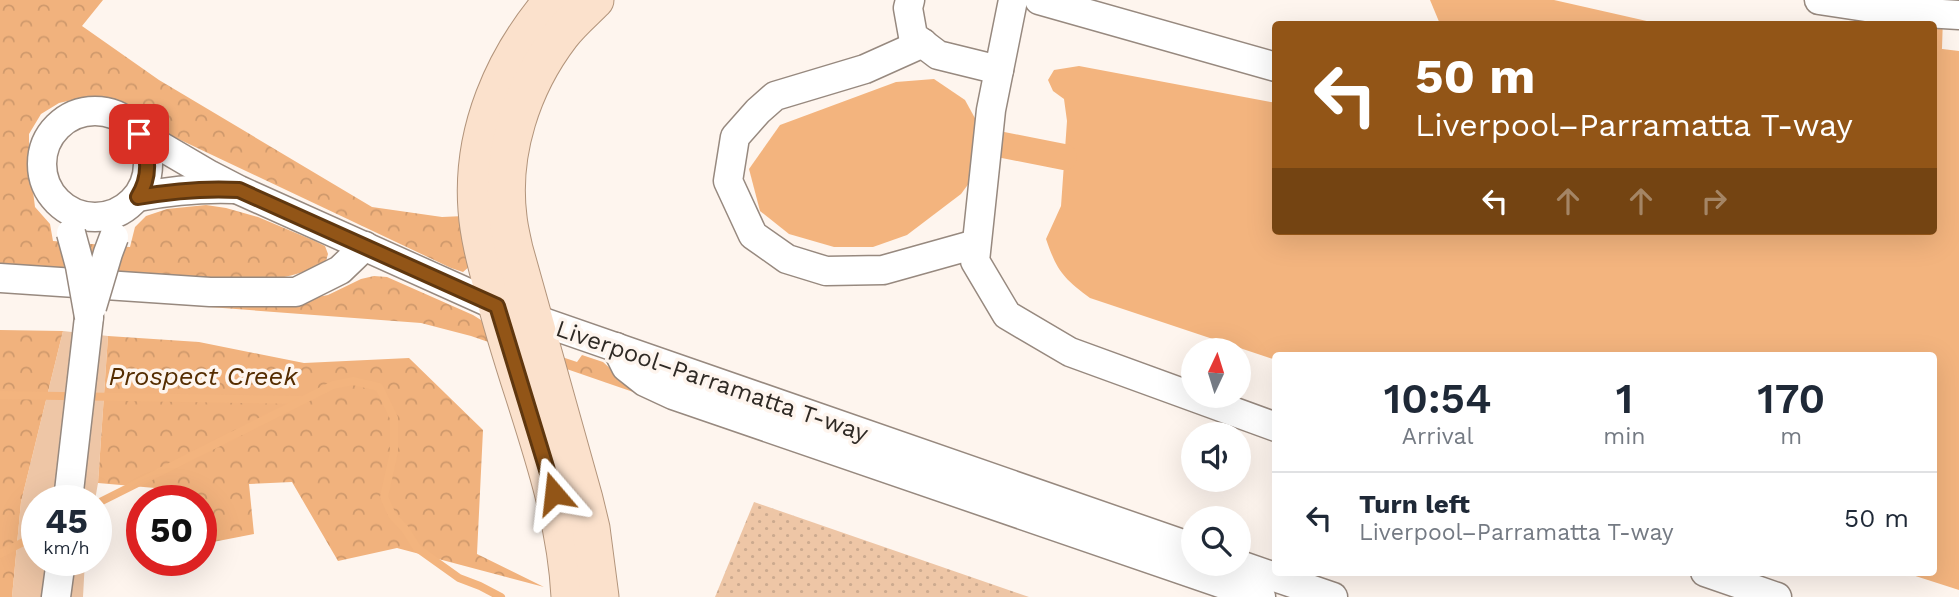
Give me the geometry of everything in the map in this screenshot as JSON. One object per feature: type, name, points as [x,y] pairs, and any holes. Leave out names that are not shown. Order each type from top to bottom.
[{"type":"main road","points":[[553,0],[531,27],[509,64],[488,111],[480,151],[477,211],[484,257],[520,328],[547,420],[554,493],[584,585]]},
{"type":"main road","points":[[520,328],[517,258],[508,218],[510,149],[522,102],[537,74],[562,33],[595,0]]},
{"type":"lane","points":[[910,0],[908,8],[913,36],[923,44],[938,55],[999,70]]},
{"type":"lane","points":[[1013,0],[991,110],[975,261],[1007,315],[1070,352],[1272,426]]},
{"type":"lane","points":[[1039,0],[1272,66]]},
{"type":"lane","points":[[1819,0],[1892,11],[1959,15]]},
{"type":"lane","points":[[923,44],[864,69],[775,96],[735,137],[728,181],[753,235],[787,259],[826,271],[883,270],[976,244]]},
{"type":"lane","points":[[70,485],[89,317],[114,237],[147,176],[145,149],[139,134],[130,124],[104,113],[78,115],[66,121],[54,130],[41,156],[44,181],[71,233],[89,317]]},
{"type":"lane","name":"Liverpool–Parramatta T-way","points":[[139,134],[239,190],[365,246],[520,328],[615,346],[1181,543]]},
{"type":"lane","name":"Liverpool–Parramatta T-way","points":[[134,202],[159,193],[210,188],[239,190]]},
{"type":"lane","points":[[51,193],[62,204],[91,216],[118,212],[134,202]]},
{"type":"lane","points":[[0,278],[210,292],[296,292],[340,270],[365,246]]},
{"type":"lane","points":[[615,346],[626,367],[645,382],[673,395],[1261,597]]},
{"type":"lane","points":[[1251,569],[1272,576]]},
{"type":"lane","points":[[56,597],[59,576]]},
{"type":"lane","points":[[1272,576],[1334,597]]},
{"type":"lane","points":[[1717,576],[1777,597]]},
{"type":"shaded area","points":[[1430,0],[1554,0],[1647,21],[1439,21]]},
{"type":"shaded area","points":[[1937,48],[1959,51],[1959,590],[1915,576],[1937,576],[1937,352],[1272,352],[1272,359],[1251,352],[1251,338],[1210,338],[1090,298],[1062,273],[1046,239],[1061,206],[1067,121],[1064,99],[1053,91],[1048,80],[1054,70],[1079,66],[1272,102],[1272,235],[1937,235]]},
{"type":"shaded area","points":[[934,79],[965,100],[988,142],[978,171],[961,194],[907,235],[873,247],[834,247],[789,234],[760,211],[749,169],[780,125],[896,82]]},
{"type":"shaded area","points":[[63,331],[108,336],[98,485],[25,485]]},
{"type":"shaded area","points":[[21,502],[21,576],[84,576],[83,597],[12,597]]},
{"type":"shaded area","points":[[754,502],[1029,597],[715,597]]},
{"type":"green space","points":[[0,0],[103,0],[82,26],[159,80],[372,207],[442,217],[464,216],[470,266],[463,272],[451,268],[172,136],[129,105],[85,97],[59,103],[41,114],[29,134],[29,160],[35,207],[50,224],[53,241],[130,247],[135,227],[146,216],[167,209],[206,205],[258,217],[315,241],[325,246],[328,254],[326,261],[290,276],[251,281],[0,264]]},
{"type":"green space","points":[[387,277],[473,315],[481,320],[490,333],[577,362],[582,355],[603,362],[639,394],[471,336],[421,323],[116,300],[117,294],[291,302],[328,295],[361,279]]},
{"type":"green space","points":[[0,330],[63,331],[25,485],[21,485],[12,597],[0,597]]},
{"type":"green space","points":[[108,336],[199,342],[304,363],[409,358],[483,430],[477,554],[544,587],[397,548],[338,561],[292,482],[249,484],[254,534],[217,541],[217,485],[98,483]]},
{"type":"waterway","points":[[1938,48],[1939,17]]},
{"type":"waterway","points":[[988,142],[1064,157]]},
{"type":"waterway","name":"Prospect Creek","points":[[112,496],[333,385],[353,381],[379,387],[394,418],[394,452],[384,497],[392,515],[417,548],[459,578],[501,597]]},
{"type":"waterway","name":"Prospect Creek","points":[[0,395],[304,400]]},
{"type":"waterway","points":[[0,554],[21,543]]},
{"type":"route","points":[[139,134],[145,149],[147,176],[138,197],[210,188],[239,190],[497,306],[554,493]]}]
